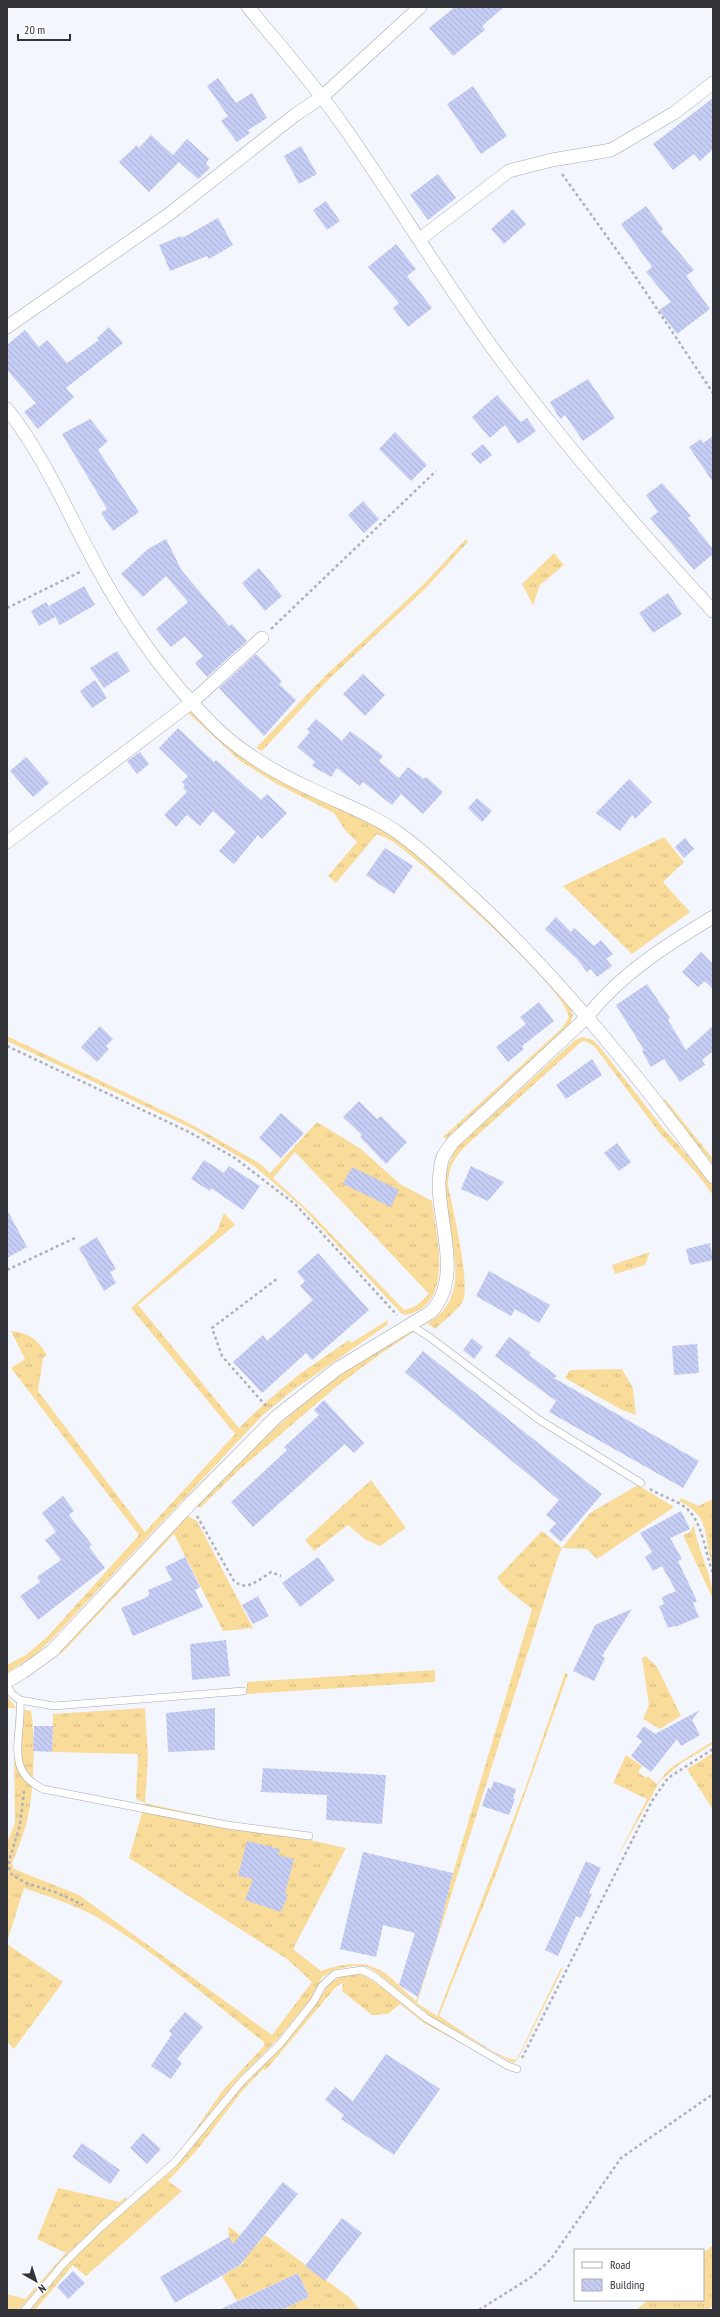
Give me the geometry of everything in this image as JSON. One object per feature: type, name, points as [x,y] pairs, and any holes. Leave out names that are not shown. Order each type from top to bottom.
[{"type":"street","points":[[248,7],[322,97],[420,238],[454,293],[505,364],[560,436],[609,497],[713,611]]},
{"type":"street","points":[[7,326],[168,215],[289,120],[322,97],[420,7]]},
{"type":"street","points":[[420,238],[509,171],[552,160],[611,150],[674,113],[713,83]]},
{"type":"street","points":[[7,410],[60,492],[96,565],[134,631],[158,664],[215,727],[247,753],[301,784],[369,816],[396,831],[426,854],[526,949],[587,1017],[713,1177]]},
{"type":"street","points":[[7,842],[192,702],[262,638]]},
{"type":"street","points":[[7,1681],[23,1672],[52,1651],[188,1506],[276,1417],[337,1369],[431,1312],[439,1304],[447,1283],[447,1265],[439,1192],[442,1158],[453,1142],[587,1017],[608,992],[672,942],[713,917]]},
{"type":"lane","points":[[410,1325],[428,1336],[538,1419],[641,1483]]},
{"type":"lane","points":[[7,1685],[12,1694],[20,1700],[54,1706],[243,1691]]},
{"type":"lane","points":[[20,1700],[17,1756],[22,1773],[32,1784],[43,1790],[226,1825],[309,1836]]},
{"type":"lane","points":[[24,2310],[63,2264],[100,2228],[175,2162],[242,2081],[280,2044],[314,2001],[322,1986],[335,1974],[362,1970],[374,1976],[426,2018],[508,2066],[517,2069]]},
{"type":"path","points":[[552,160],[630,270],[713,393]]},
{"type":"path","points":[[262,638],[436,471]]},
{"type":"path","points":[[7,608],[96,565]]},
{"type":"path","points":[[7,1046],[189,1132],[228,1153],[256,1172],[296,1205],[395,1313],[410,1325]]},
{"type":"path","points":[[7,1270],[77,1237]]},
{"type":"path","points":[[276,1417],[222,1356],[212,1328],[278,1278]]},
{"type":"path","points":[[641,1483],[684,1507],[691,1513],[701,1532],[713,1573]]},
{"type":"path","points":[[188,1506],[199,1519],[234,1581],[240,1586],[248,1586],[270,1572],[281,1576]]},
{"type":"path","points":[[517,2069],[652,1801],[668,1778],[713,1749]]},
{"type":"path","points":[[22,1773],[25,1785],[20,1825],[8,1868],[12,1875],[26,1883],[55,1892],[82,1905]]},
{"type":"path","points":[[479,2310],[533,2276],[551,2259],[621,2158],[713,2094]]},
{"type":"green space","points":[[466,539],[468,542],[425,589],[328,680],[262,751],[256,748],[325,676],[423,585]]},
{"type":"green space","points":[[554,553],[564,565],[540,585],[533,605],[522,584]]},
{"type":"green space","points":[[191,709],[211,729],[388,834],[418,855],[534,965],[571,1009],[573,1015],[569,1027],[446,1139],[443,1137],[562,1028],[569,1017],[561,1002],[544,980],[492,928],[435,876],[389,839],[377,834],[336,883],[328,876],[357,842],[345,830],[334,813],[275,783],[239,760],[185,710]]},
{"type":"green space","points":[[664,837],[684,862],[663,882],[690,912],[632,954],[563,886]]},
{"type":"green space","points":[[7,1036],[187,1122],[259,1163],[270,1173],[317,1122],[361,1149],[400,1184],[432,1201],[439,1250],[439,1267],[437,1284],[431,1298],[421,1309],[405,1315],[401,1313],[302,1207],[254,1166],[193,1129],[7,1041]],"holes":[[[295,1152],[429,1294],[416,1306],[404,1310],[310,1212],[273,1178]]]},
{"type":"green space","points":[[582,1037],[593,1040],[663,1128],[701,1170],[713,1187],[713,1195],[697,1174],[659,1132],[594,1046],[585,1041],[581,1042],[458,1154],[450,1171],[448,1185],[463,1264],[465,1280],[464,1294],[462,1303],[435,1329],[427,1323],[444,1309],[449,1302],[455,1284],[453,1245],[446,1205],[445,1185],[449,1165],[458,1146],[575,1040]]},
{"type":"green space","points":[[665,1099],[713,1159],[713,1164],[661,1101]]},
{"type":"green space","points":[[224,1213],[235,1225],[138,1305],[239,1428],[267,1401],[301,1373],[349,1340],[351,1343],[388,1320],[387,1325],[292,1391],[262,1416],[51,1640],[35,1655],[7,1673],[7,1665],[26,1655],[48,1636],[139,1535],[11,1368],[25,1359],[11,1331],[28,1335],[36,1341],[47,1355],[43,1358],[38,1391],[145,1532],[235,1434],[131,1308],[217,1231]]},
{"type":"green space","points":[[650,1252],[645,1265],[615,1274],[612,1265]]},
{"type":"green space","points":[[421,1327],[380,1354],[336,1387],[240,1469],[200,1508],[196,1505],[263,1439],[310,1398],[360,1361],[387,1344]]},
{"type":"green space","points":[[622,1369],[633,1388],[636,1415],[622,1410],[565,1378],[570,1370]]},
{"type":"green space","points":[[371,1480],[406,1528],[380,1546],[366,1540],[348,1525],[314,1551],[305,1540]]},
{"type":"green space","points":[[638,1485],[674,1507],[597,1559],[587,1549],[562,1548],[590,1513]]},
{"type":"green space","points":[[681,1498],[698,1506],[713,1499],[713,1549],[711,1550],[713,1567],[702,1521],[690,1507],[679,1501]]},
{"type":"green space","points":[[186,1515],[197,1521],[253,1628],[223,1631],[174,1534],[63,1652],[15,1685],[14,1682]]},
{"type":"green space","points":[[694,1525],[698,1544],[708,1572],[713,1599],[683,1535],[690,1532]]},
{"type":"green space","points":[[542,1531],[562,1548],[417,2003],[437,2016],[525,1789],[565,1673],[568,1674],[498,1869],[439,2016],[491,2050],[502,2056],[517,2059],[561,1968],[563,1968],[518,2059],[514,2063],[511,2062],[430,2016],[375,1971],[365,1966],[353,1966],[338,1969],[323,1976],[311,1999],[277,2040],[238,2079],[184,2146],[223,2090],[264,2046],[264,2042],[143,1947],[100,1919],[63,1902],[24,1888],[7,1942],[7,1843],[15,1823],[14,1753],[16,1708],[31,1711],[34,1753],[29,1813],[12,1863],[14,1869],[79,1895],[272,2035],[312,1982],[287,1959],[129,1858],[145,1803],[346,1848],[293,1949],[321,1971],[348,1964],[366,1965],[375,1968],[391,1978],[416,2001],[437,1938],[453,1873],[532,1609],[504,1587],[497,1578]]},
{"type":"green space","points":[[646,1656],[657,1667],[681,1716],[660,1729],[643,1719],[649,1705],[642,1658]]},
{"type":"green space","points":[[435,1670],[435,1682],[247,1694],[247,1682]]},
{"type":"green space","points":[[7,1696],[16,1708],[7,1708]]},
{"type":"green space","points":[[145,1708],[148,1757],[145,1803],[136,1799],[138,1754],[52,1752],[53,1714]]},
{"type":"green space","points":[[713,1741],[713,1744],[680,1764],[660,1781],[614,1863],[647,1799],[613,1783],[626,1755],[642,1766],[638,1772],[646,1778],[648,1776],[657,1784],[669,1769]]},
{"type":"green space","points":[[713,1753],[713,1810],[687,1769]]},
{"type":"green space","points":[[7,1944],[63,1982],[14,2049],[7,2042]]},
{"type":"green space","points":[[351,1974],[364,1975],[478,2052],[425,2024],[400,2004],[388,2014],[372,2015],[342,1991],[343,1982],[335,1988],[266,2070],[263,2069],[243,2090],[197,2150],[168,2181],[182,2191],[86,2276],[73,2265],[35,2310],[30,2310],[70,2262],[111,2222],[174,2169],[238,2091],[277,2052],[300,2025],[330,1983],[340,1977]]},
{"type":"green space","points":[[58,2188],[120,2202],[125,2197],[127,2199],[67,2254],[19,2310],[7,2310],[7,2294],[25,2299],[66,2253],[37,2239]]},
{"type":"green space","points":[[228,2226],[240,2235],[242,2233],[257,2245],[265,2235],[349,2297],[360,2310],[281,2310],[309,2297],[298,2273],[237,2301],[222,2276],[244,2263],[229,2237]]},
{"type":"green space","points":[[713,2245],[713,2306],[707,2310],[636,2310],[647,2301],[704,2301],[704,2252]]},
{"type":"building","points":[[455,7],[504,7],[482,26],[485,30],[453,56],[429,28]]},
{"type":"building","points":[[218,78],[236,103],[252,93],[267,118],[248,130],[250,133],[237,142],[221,121],[228,116],[207,86]]},
{"type":"building","points":[[473,86],[507,136],[481,154],[447,104]]},
{"type":"building","points":[[713,98],[713,149],[700,161],[694,154],[673,170],[653,144]]},
{"type":"building","points":[[151,135],[173,155],[187,139],[209,159],[206,164],[210,168],[198,179],[179,162],[149,192],[119,162],[137,145],[139,148]]},
{"type":"building","points":[[301,146],[317,174],[299,184],[284,156]]},
{"type":"building","points":[[438,174],[456,198],[428,220],[410,195]]},
{"type":"building","points":[[326,201],[340,221],[327,230],[313,210]]},
{"type":"building","points":[[646,206],[663,229],[661,231],[694,270],[686,276],[710,309],[677,334],[659,310],[671,302],[646,272],[652,267],[621,224]]},
{"type":"building","points":[[513,209],[526,224],[504,244],[491,229]]},
{"type":"building","points":[[218,218],[233,245],[209,259],[207,256],[170,271],[159,245],[181,236],[182,238]]},
{"type":"building","points":[[396,244],[416,269],[407,276],[432,308],[408,327],[393,308],[399,303],[368,267]]},
{"type":"building","points":[[109,327],[123,343],[66,388],[74,397],[38,429],[24,412],[36,403],[7,370],[7,345],[25,330],[39,347],[47,340],[67,363],[99,340],[97,338]]},
{"type":"building","points":[[588,379],[615,418],[583,441],[565,415],[560,419],[550,402]]},
{"type":"building","points":[[497,395],[521,422],[527,418],[536,431],[518,444],[505,425],[490,438],[472,417]]},
{"type":"building","points":[[90,419],[108,441],[98,450],[139,512],[113,531],[101,513],[107,509],[62,434]]},
{"type":"building","points":[[395,432],[427,465],[411,481],[379,449]]},
{"type":"building","points":[[713,436],[713,482],[689,447],[701,439],[703,443]]},
{"type":"building","points":[[483,444],[492,455],[480,464],[471,454]]},
{"type":"building","points":[[662,483],[691,516],[688,518],[713,549],[713,554],[694,570],[650,518],[658,512],[646,495]]},
{"type":"building","points":[[363,501],[379,519],[364,533],[348,515]]},
{"type":"building","points":[[166,539],[182,571],[229,626],[232,624],[247,641],[207,677],[195,663],[203,656],[185,636],[171,647],[156,629],[188,602],[166,576],[143,597],[121,574],[148,549]]},
{"type":"building","points":[[259,568],[282,596],[265,611],[242,583]]},
{"type":"building","points":[[84,586],[95,605],[60,625],[49,606]]},
{"type":"building","points":[[668,593],[682,614],[653,633],[639,613]]},
{"type":"building","points":[[46,602],[55,617],[39,626],[31,611]]},
{"type":"building","points":[[117,651],[130,671],[104,688],[90,668]]},
{"type":"building","points":[[256,654],[282,681],[279,684],[296,700],[264,736],[219,688]]},
{"type":"building","points":[[363,674],[385,695],[365,716],[343,694]]},
{"type":"building","points":[[95,680],[107,698],[92,708],[80,691]]},
{"type":"building","points":[[316,719],[342,741],[350,731],[383,756],[379,761],[399,778],[408,767],[424,779],[426,777],[443,792],[423,814],[401,794],[392,805],[363,782],[360,786],[337,768],[331,777],[312,766],[315,762],[297,747],[310,732],[307,729]]},
{"type":"building","points":[[178,728],[214,762],[216,760],[261,800],[267,794],[287,813],[262,839],[258,835],[234,864],[219,851],[236,832],[213,811],[200,826],[187,815],[176,827],[164,815],[187,792],[183,788],[185,785],[182,782],[188,776],[159,748]]},
{"type":"building","points":[[140,752],[149,764],[137,774],[127,761]]},
{"type":"building","points":[[26,757],[49,783],[33,797],[10,771]]},
{"type":"building","points":[[629,779],[652,802],[635,819],[632,815],[620,831],[596,813]]},
{"type":"building","points":[[477,798],[492,811],[482,822],[468,808]]},
{"type":"building","points":[[685,838],[694,849],[684,858],[675,847]]},
{"type":"building","points":[[385,848],[413,866],[394,894],[366,875]]},
{"type":"building","points":[[556,917],[571,932],[574,928],[594,946],[601,940],[613,954],[606,959],[612,966],[597,977],[591,969],[587,972],[577,959],[545,929]]},
{"type":"building","points":[[701,952],[713,964],[713,989],[705,981],[698,987],[682,972]]},
{"type":"building","points":[[647,984],[670,1018],[668,1020],[686,1050],[713,1026],[713,1051],[702,1060],[705,1065],[680,1082],[664,1059],[651,1067],[642,1051],[644,1050],[616,1005]]},
{"type":"building","points":[[539,1002],[554,1021],[522,1046],[524,1049],[508,1062],[496,1047],[526,1024],[520,1017]]},
{"type":"building","points":[[100,1026],[113,1039],[106,1046],[109,1049],[97,1062],[81,1047]]},
{"type":"building","points":[[592,1059],[602,1075],[566,1099],[556,1085]]},
{"type":"building","points":[[359,1101],[377,1119],[381,1116],[407,1142],[386,1164],[360,1137],[362,1135],[343,1117]]},
{"type":"building","points":[[281,1113],[304,1133],[281,1158],[259,1138]]},
{"type":"building","points":[[617,1143],[631,1162],[619,1171],[604,1153]]},
{"type":"building","points":[[204,1160],[224,1173],[229,1166],[260,1186],[243,1210],[211,1188],[210,1191],[191,1179]]},
{"type":"building","points":[[471,1166],[504,1182],[488,1201],[461,1189]]},
{"type":"building","points":[[352,1167],[399,1190],[391,1207],[343,1184]]},
{"type":"building","points":[[7,1210],[27,1247],[7,1258]]},
{"type":"building","points":[[97,1237],[116,1269],[110,1272],[116,1283],[104,1291],[79,1248]]},
{"type":"building","points":[[710,1243],[713,1260],[690,1265],[686,1249]]},
{"type":"building","points":[[318,1253],[369,1310],[312,1360],[306,1353],[262,1393],[233,1362],[263,1335],[267,1341],[313,1300],[300,1286],[305,1281],[297,1272]]},
{"type":"building","points":[[489,1271],[550,1305],[539,1323],[515,1309],[511,1316],[476,1296]]},
{"type":"building","points":[[509,1337],[531,1353],[529,1355],[557,1376],[554,1378],[699,1461],[683,1488],[549,1412],[556,1401],[495,1356]]},
{"type":"building","points":[[472,1338],[483,1347],[474,1359],[463,1350]]},
{"type":"building","points":[[697,1344],[699,1373],[674,1375],[672,1346]]},
{"type":"building","points":[[423,1351],[602,1494],[561,1542],[549,1531],[556,1523],[546,1515],[559,1500],[405,1372]]},
{"type":"building","points":[[324,1400],[364,1443],[354,1453],[345,1444],[253,1527],[231,1502],[287,1450],[284,1447],[319,1415],[314,1410]]},
{"type":"building","points":[[63,1496],[74,1511],[69,1515],[92,1545],[89,1547],[105,1568],[38,1620],[20,1596],[40,1582],[37,1577],[61,1560],[45,1540],[56,1532],[42,1513]]},
{"type":"building","points":[[681,1511],[690,1529],[670,1538],[682,1559],[678,1561],[697,1601],[693,1603],[699,1617],[675,1627],[668,1628],[659,1606],[664,1604],[662,1597],[676,1591],[662,1566],[653,1571],[645,1557],[652,1552],[640,1533]]},
{"type":"building","points":[[185,1557],[200,1587],[195,1590],[203,1607],[133,1636],[121,1608],[145,1598],[149,1595],[148,1590],[172,1580],[165,1567]]},
{"type":"building","points":[[318,1557],[335,1580],[300,1607],[282,1583]]},
{"type":"building","points":[[258,1596],[269,1616],[253,1624],[242,1605]]},
{"type":"building","points":[[632,1609],[602,1656],[605,1658],[594,1681],[573,1671],[595,1625]]},
{"type":"building","points":[[226,1640],[230,1676],[192,1680],[190,1644]]},
{"type":"building","points":[[215,1708],[215,1750],[168,1752],[166,1713]]},
{"type":"building","points":[[700,1710],[692,1720],[700,1735],[681,1746],[677,1739],[651,1772],[631,1756],[642,1741],[636,1737],[644,1726],[655,1734]]},
{"type":"building","points":[[34,1726],[53,1726],[52,1752],[33,1751]]},
{"type":"building","points":[[263,1768],[386,1775],[382,1824],[326,1820],[327,1795],[261,1792]]},
{"type":"building","points":[[494,1781],[516,1789],[513,1798],[515,1799],[509,1815],[482,1806],[488,1788],[491,1789]]},
{"type":"building","points":[[247,1841],[280,1849],[278,1855],[294,1859],[285,1894],[288,1895],[281,1912],[245,1900],[253,1879],[238,1876]]},
{"type":"building","points":[[363,1852],[453,1873],[437,1938],[418,1997],[399,1985],[415,1933],[383,1925],[376,1957],[340,1949]]},
{"type":"building","points":[[586,1861],[601,1868],[589,1893],[592,1894],[581,1918],[576,1916],[558,1956],[545,1950]]},
{"type":"building","points":[[185,2012],[203,2027],[177,2059],[182,2063],[171,2079],[151,2066],[172,2034],[169,2031]]},
{"type":"building","points":[[386,2054],[440,2089],[394,2155],[341,2119],[344,2115],[325,2100],[335,2087],[353,2101]]},
{"type":"building","points":[[143,2133],[161,2149],[147,2164],[130,2148]]},
{"type":"building","points":[[82,2143],[120,2170],[110,2184],[72,2157]]},
{"type":"building","points":[[283,2182],[298,2194],[240,2265],[175,2303],[160,2277],[229,2237],[233,2244]]},
{"type":"building","points":[[342,2218],[362,2233],[325,2281],[305,2266]]},
{"type":"building","points":[[73,2271],[85,2283],[68,2299],[57,2287]]},
{"type":"building","points":[[298,2273],[309,2297],[281,2310],[219,2310]]}]
